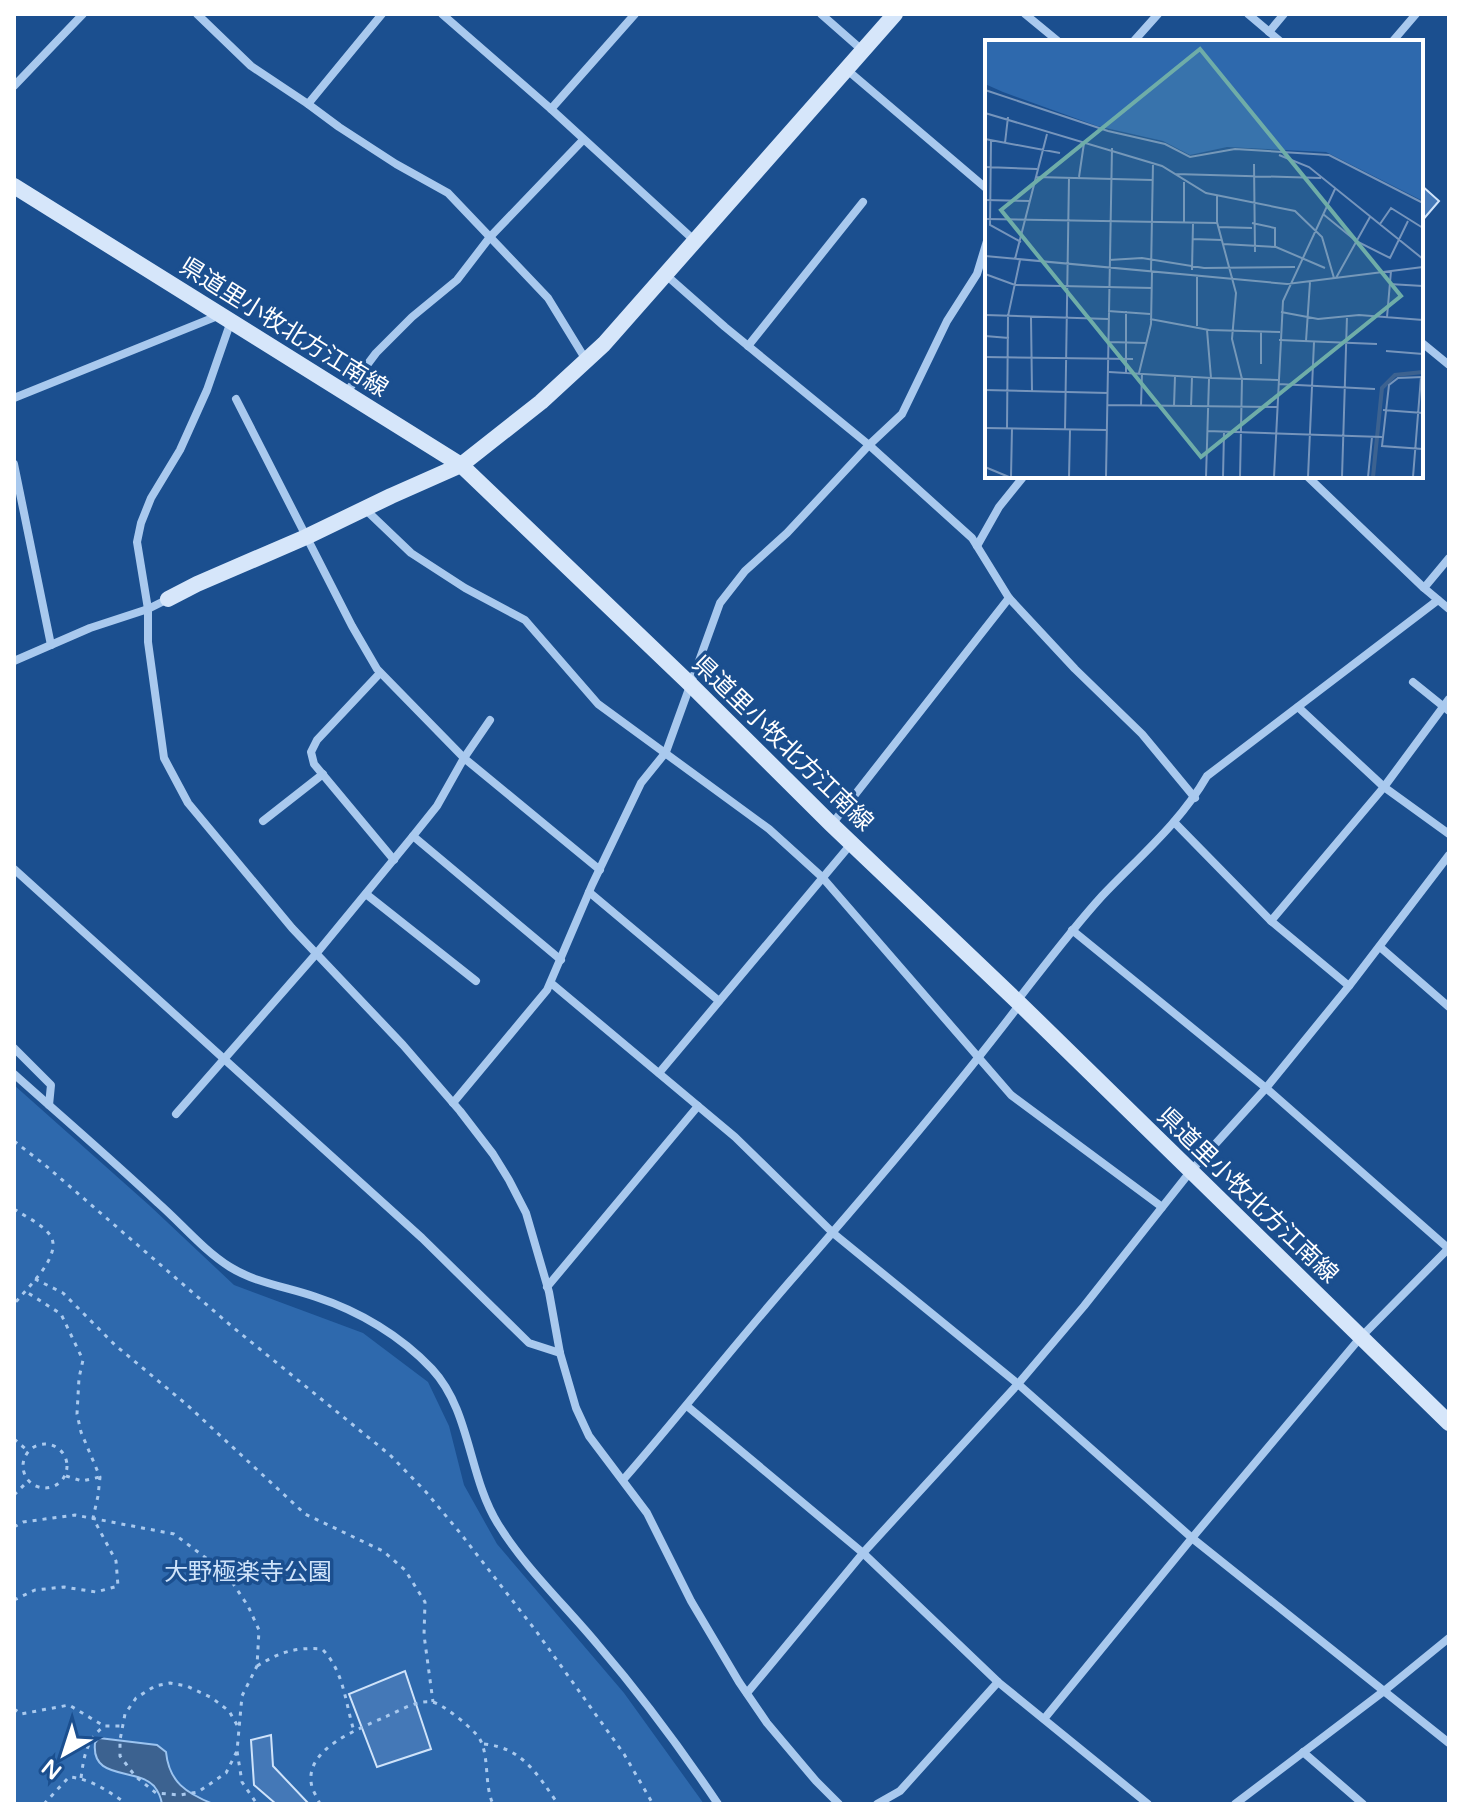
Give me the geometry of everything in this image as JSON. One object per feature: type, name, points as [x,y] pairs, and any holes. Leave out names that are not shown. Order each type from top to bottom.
[{"type":"main road","points":[[168,599],[461,465],[541,402],[604,344],[895,14]]},
{"type":"main road","name":"県道里小牧北方江南線","points":[[14,186],[461,465],[1449,1423]]},
{"type":"street","points":[[14,86],[83,14]]},
{"type":"street","points":[[197,14],[251,66],[350,135],[448,193],[548,298],[586,360]]},
{"type":"street","points":[[308,104],[382,14]]},
{"type":"street","points":[[442,14],[695,241]]},
{"type":"street","points":[[551,109],[635,14]]},
{"type":"street","points":[[821,14],[862,50]]},
{"type":"street","points":[[1025,14],[1057,40]]},
{"type":"street","points":[[1135,40],[1158,14]]},
{"type":"street","points":[[1248,14],[1279,40]]},
{"type":"street","points":[[1269,32],[1284,14]]},
{"type":"street","points":[[1394,40],[1416,14]]},
{"type":"street","points":[[846,69],[985,187]]},
{"type":"street","points":[[346,394],[376,353],[412,317],[457,280],[490,237],[583,140]]},
{"type":"street","points":[[748,346],[863,202]]},
{"type":"street","points":[[453,1103],[551,983],[589,892],[641,783],[666,752],[720,603],[745,571],[787,533],[902,414],[947,321],[977,274],[985,248]]},
{"type":"street","points":[[666,275],[869,445],[972,538],[1009,598],[1075,669],[1142,734],[1195,798]]},
{"type":"street","points":[[14,398],[226,318]]},
{"type":"street","points":[[226,318],[207,390],[180,450],[151,498],[137,542],[148,609],[151,671],[164,758],[188,803],[292,928],[403,1045],[493,1154],[526,1213],[547,1287],[560,1353],[576,1408],[589,1436],[647,1513],[691,1601],[767,1723],[839,1804]]},
{"type":"street","points":[[1423,344],[1449,365]]},
{"type":"street","points":[[236,399],[352,626],[380,673],[464,758],[600,870]]},
{"type":"street","points":[[14,464],[51,645]]},
{"type":"street","points":[[977,546],[999,507],[1022,478]]},
{"type":"street","points":[[1309,478],[1449,609]]},
{"type":"street","points":[[365,509],[411,553],[465,588],[525,620],[598,704],[769,829],[822,877],[1011,1095],[1162,1207]]},
{"type":"street","points":[[1424,588],[1449,558]]},
{"type":"street","points":[[831,824],[1009,598]]},
{"type":"street","points":[[14,661],[168,599]]},
{"type":"street","points":[[623,1480],[978,1058],[1072,930],[1174,822],[1195,798],[1207,776],[1438,600]]},
{"type":"street","points":[[380,673],[317,740],[311,752],[314,764],[394,860]]},
{"type":"street","points":[[1271,921],[1384,787],[1447,705],[1413,682]]},
{"type":"street","points":[[1298,707],[1384,787],[1449,834]]},
{"type":"street","points":[[176,1114],[394,860],[437,806],[490,720]]},
{"type":"street","points":[[263,821],[323,774]]},
{"type":"street","points":[[1174,822],[1271,921],[1349,986]]},
{"type":"street","points":[[413,836],[561,960]]},
{"type":"street","points":[[659,1073],[851,843]]},
{"type":"street","points":[[747,1693],[863,1553],[1018,1384],[1084,1306],[1190,1172],[1266,1088],[1349,986],[1449,855]]},
{"type":"street","points":[[14,869],[422,1238],[529,1343],[560,1353]]},
{"type":"street","points":[[589,892],[719,1001]]},
{"type":"street","points":[[366,894],[476,981]]},
{"type":"street","points":[[1044,1719],[1360,1338],[1449,1249],[1266,1088],[1072,930]]},
{"type":"street","points":[[1380,947],[1449,1007]]},
{"type":"street","points":[[551,983],[735,1137],[833,1233],[1018,1384],[1192,1538],[1449,1743]]},
{"type":"street","points":[[14,1048],[51,1085],[49,1105]]},
{"type":"street","points":[[14,1074],[230,1267],[255,1279],[318,1297],[370,1320],[397,1337],[434,1371],[461,1420],[482,1493],[497,1523],[514,1548],[640,1696],[718,1804]]},
{"type":"street","points":[[547,1287],[698,1106]]},
{"type":"street","points":[[687,1406],[863,1553],[998,1682],[1148,1804]]},
{"type":"street","points":[[1235,1804],[1449,1638]]},
{"type":"street","points":[[877,1804],[900,1791],[998,1682]]},
{"type":"street","points":[[1303,1752],[1363,1804]]},
{"type":"path","points":[[14,1141],[229,1324],[390,1455],[426,1492],[536,1631],[624,1754],[653,1804]]},
{"type":"path","points":[[14,1209],[43,1228],[52,1237],[54,1246],[49,1261],[14,1304]]},
{"type":"path","points":[[35,1279],[63,1293],[115,1345],[186,1404],[305,1514],[383,1551],[405,1570],[425,1602],[424,1635],[433,1702]]},
{"type":"path","points":[[14,1600],[35,1590],[64,1587],[96,1592],[118,1586],[116,1561],[93,1518],[100,1477],[81,1432],[77,1414],[83,1360],[61,1314],[25,1291]]},
{"type":"path","points":[[14,1439],[28,1451]]},
{"type":"path","points":[[40,1444],[55,1445],[65,1455],[66,1476],[48,1488],[34,1485],[24,1473],[28,1451],[40,1444]]},
{"type":"path","points":[[66,1476],[82,1481],[100,1477]]},
{"type":"path","points":[[14,1495],[28,1480]]},
{"type":"path","points":[[14,1527],[23,1522],[75,1515],[174,1534],[226,1573],[248,1606],[259,1630],[257,1666],[242,1696],[237,1751],[242,1782],[257,1804]]},
{"type":"path","points":[[257,1666],[278,1653],[303,1648],[322,1649],[332,1659],[341,1677],[354,1731]]},
{"type":"path","points":[[237,1751],[226,1773],[198,1792],[180,1795],[156,1793],[135,1776],[120,1756],[125,1714],[136,1698],[155,1686],[170,1683],[187,1686],[212,1698],[229,1711],[238,1727]]},
{"type":"path","points":[[320,1804],[312,1786],[312,1775],[316,1761],[328,1746],[415,1704],[433,1702],[478,1735],[483,1744],[493,1804]]},
{"type":"path","points":[[14,1709],[21,1714],[69,1705],[104,1726],[123,1726]]},
{"type":"path","points":[[81,1778],[84,1755],[94,1734],[104,1726]]},
{"type":"path","points":[[483,1744],[500,1746],[515,1753],[543,1780],[558,1804]]},
{"type":"path","points":[[44,1804],[69,1777],[98,1785],[127,1804]]},
{"type":"green space","name":"大野極楽寺公園","points":[[14,1085],[234,1285],[363,1333],[428,1382],[449,1426],[464,1485],[497,1544],[624,1693],[704,1804],[14,1804]]},
{"type":"shaded area","points":[[99,1738],[157,1745],[166,1752],[171,1771],[180,1785],[213,1804],[162,1804],[155,1788],[146,1780],[116,1772],[100,1763],[95,1743]]},
{"type":"building","points":[[1423,187],[1439,201],[1423,220]]},
{"type":"building","points":[[405,1671],[431,1749],[377,1767],[349,1694]]},
{"type":"building","points":[[271,1735],[273,1766],[309,1804],[276,1804],[254,1785],[251,1740]]}]
